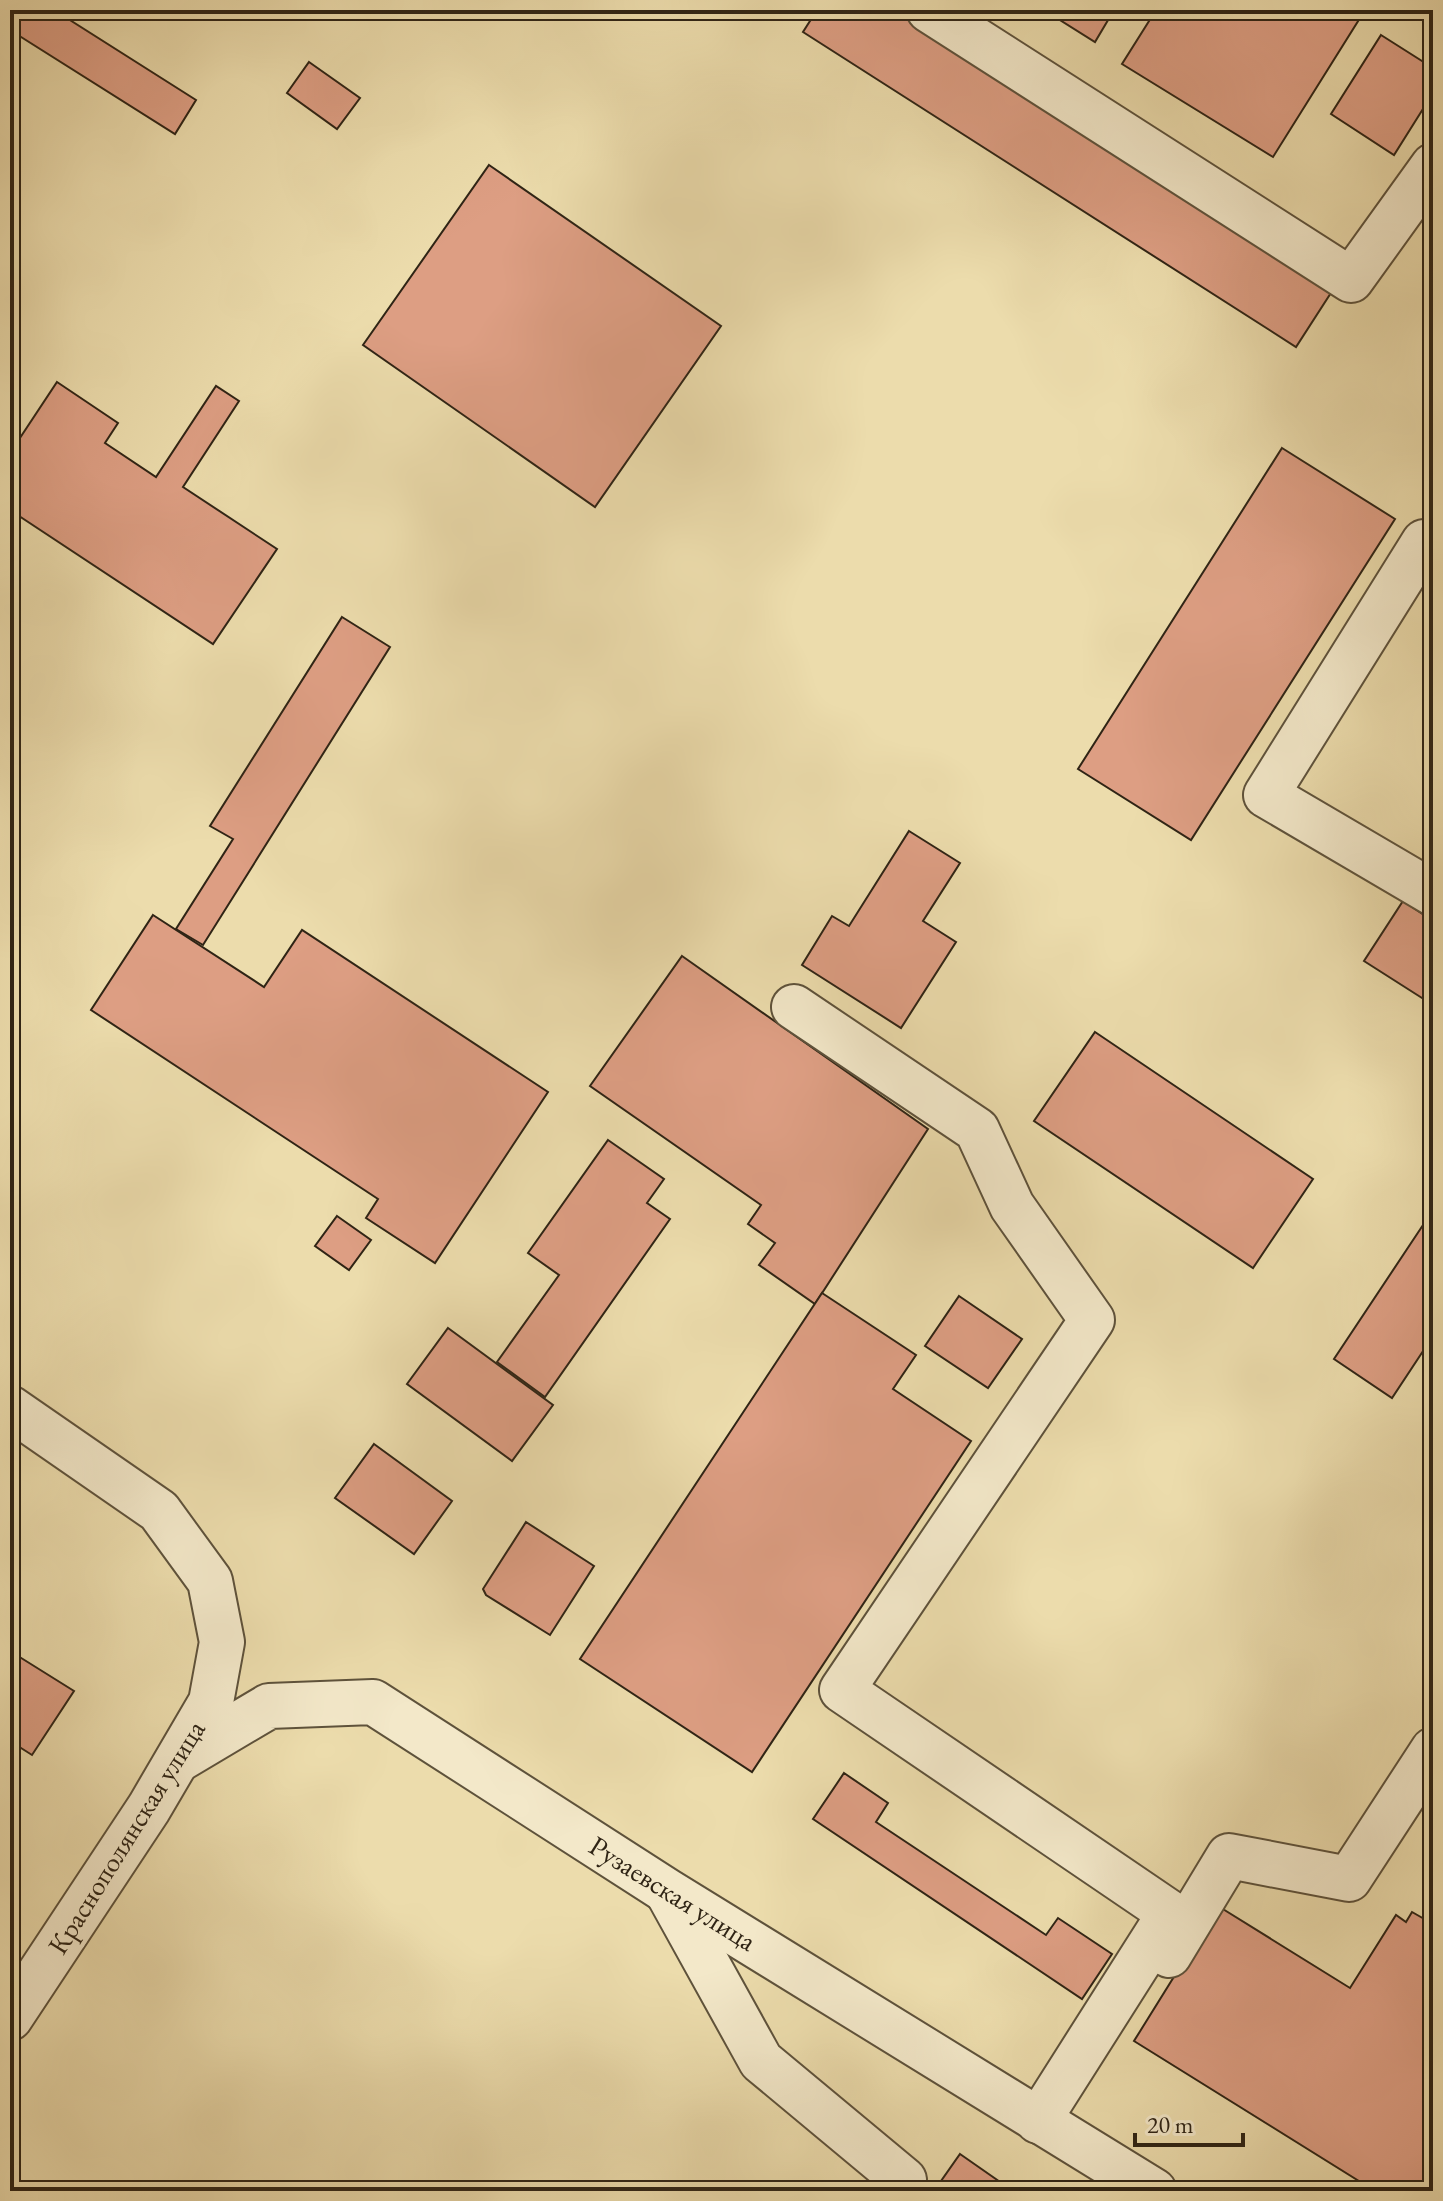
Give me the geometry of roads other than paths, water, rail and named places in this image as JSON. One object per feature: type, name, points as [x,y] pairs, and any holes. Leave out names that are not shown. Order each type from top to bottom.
[{"type":"street","points":[[929,10],[1351,280],[1433,166]]},
{"type":"street","points":[[1433,547],[1424,542],[1266,795],[1433,893]]},
{"type":"street","points":[[794,1007],[977,1130],[1012,1206],[1092,1320],[842,1690],[1170,1913],[1049,2128]]},
{"type":"street","name":"Краснополянская улица","points":[[10,1408],[159,1511],[210,1581],[222,1642],[211,1702],[178,1760],[10,2018]]},
{"type":"street","name":"Рузаевская улица","points":[[178,1760],[269,1706],[373,1702],[667,1891],[1154,2191]]},
{"type":"street","points":[[1049,2128],[1229,1856],[1349,1879],[1433,1750]]},
{"type":"street","points":[[667,1891],[761,2061],[904,2180]]}]
